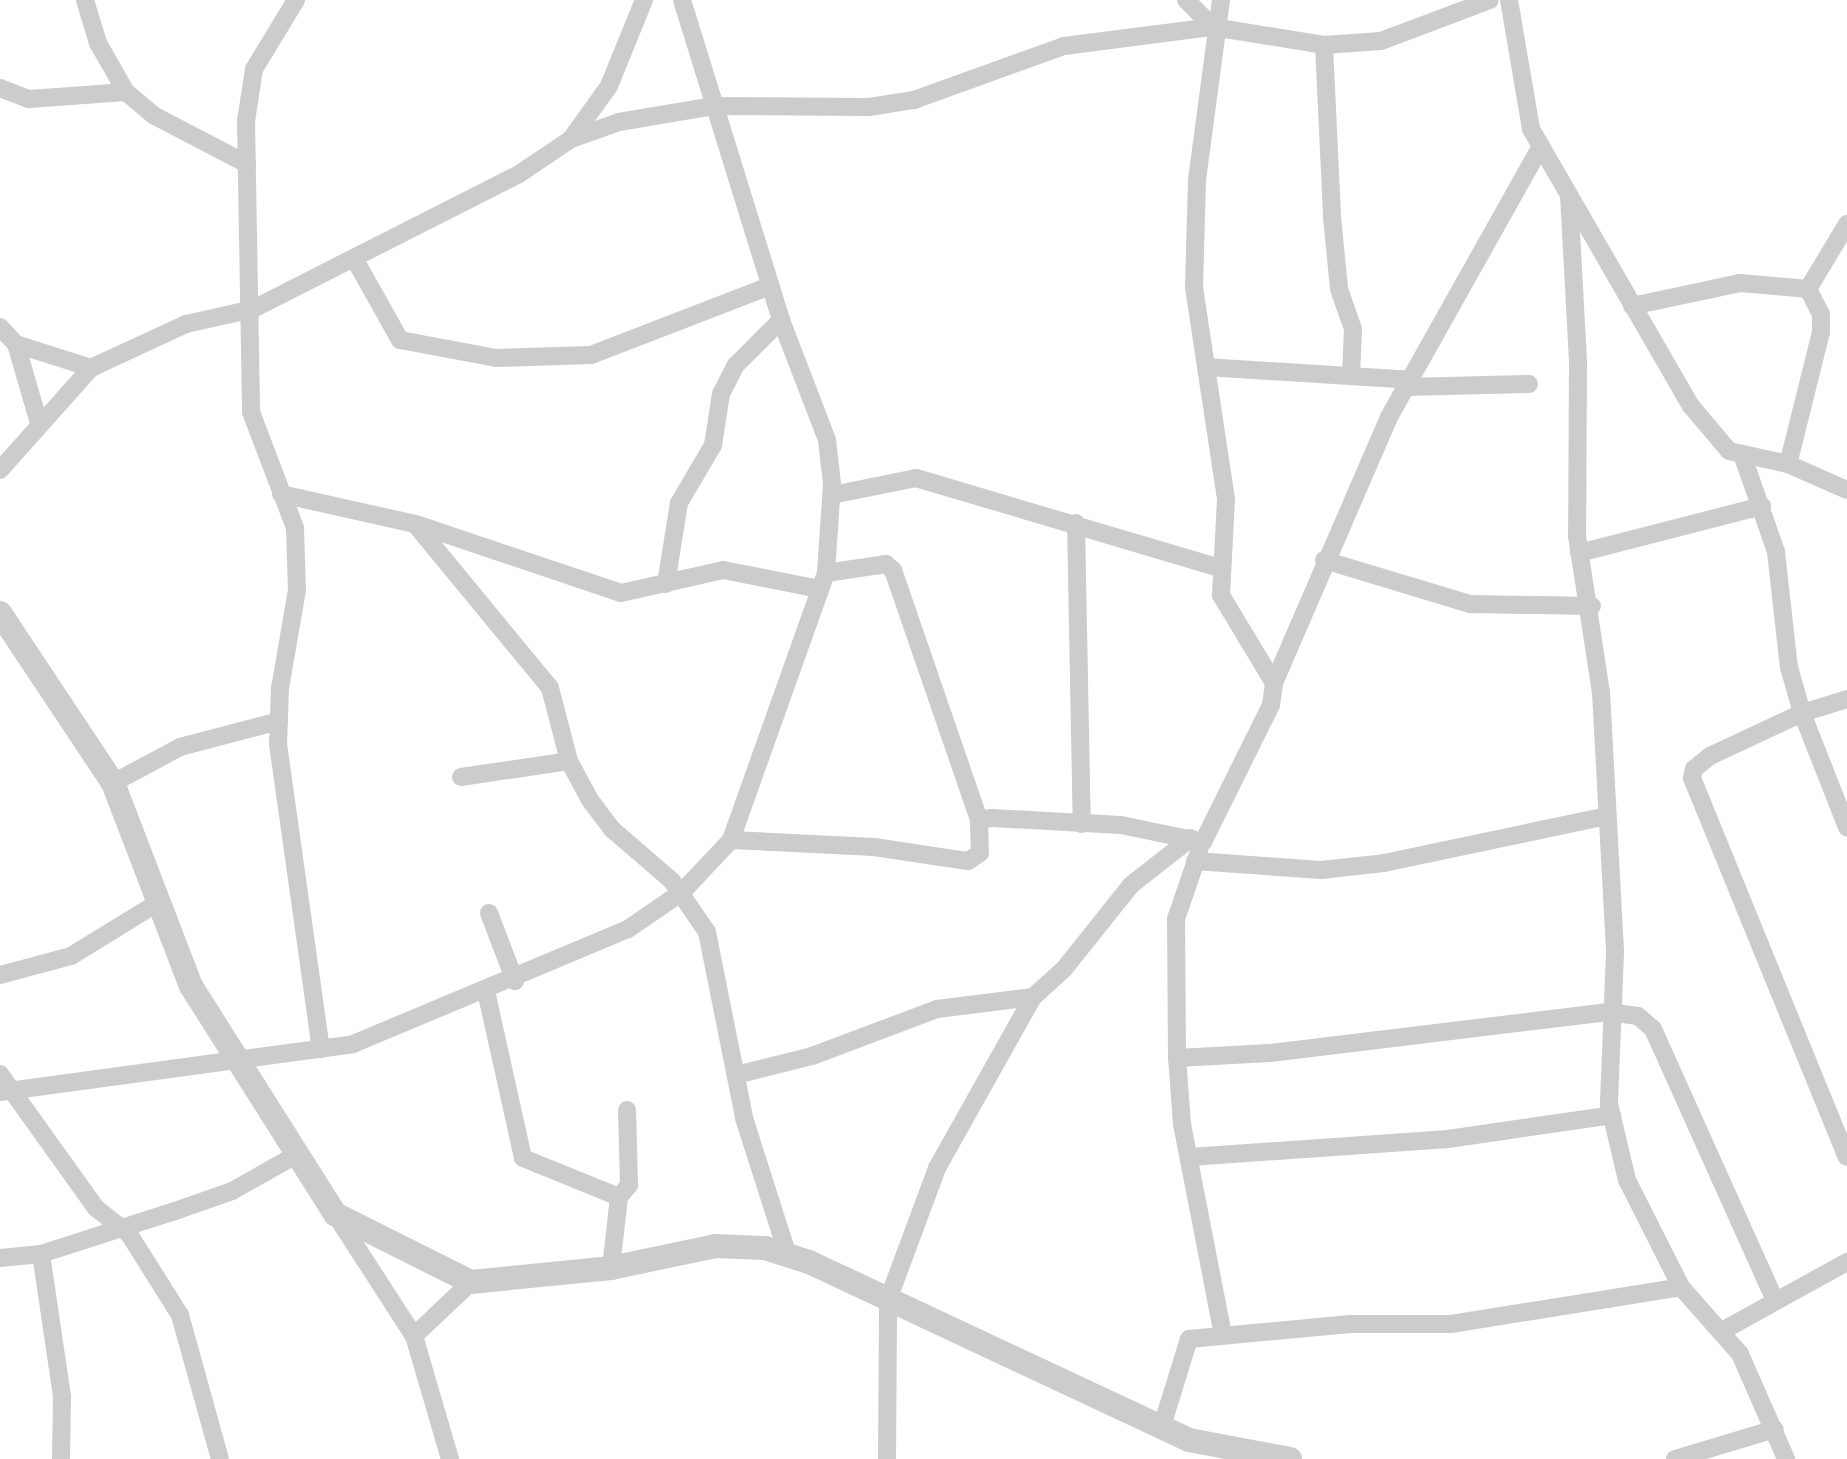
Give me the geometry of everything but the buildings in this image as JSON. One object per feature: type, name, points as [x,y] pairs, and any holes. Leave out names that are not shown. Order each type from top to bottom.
[{"type":"street","points":[[85,0],[98,43],[126,92],[153,115],[247,164]]},
{"type":"street","points":[[296,0],[254,69],[247,164],[253,309],[251,412],[295,528],[297,590],[279,721],[321,1049]]},
{"type":"street","points":[[571,139],[609,86],[644,0]]},
{"type":"street","points":[[6,1090],[353,1044],[515,981],[628,929],[682,892],[731,840],[823,581],[832,495],[827,440],[781,320],[682,0]]},
{"type":"street","points":[[1186,0],[1215,27]]},
{"type":"street","points":[[1221,0],[1197,180],[1194,287],[1226,499],[1219,568],[1221,595],[1274,683]]},
{"type":"street","points":[[0,470],[91,368],[186,324],[253,309],[519,174],[571,139],[652,112],[715,106],[869,107],[914,100],[1064,46],[1215,27],[1324,45],[1412,34],[1490,0]]},
{"type":"street","points":[[1509,0],[1527,116],[1541,146],[1691,406],[1715,437],[1743,457],[1788,464],[1847,490]]},
{"type":"street","points":[[1324,45],[1332,217],[1339,289],[1353,329],[1351,376]]},
{"type":"street","points":[[0,88],[29,99],[126,92]]},
{"type":"street","points":[[1223,1335],[1190,1157],[1177,1058],[1176,919],[1195,861],[1197,840],[1271,705],[1274,683],[1324,560],[1408,383],[1541,146]]},
{"type":"street","points":[[1569,195],[1579,553],[1592,606],[1615,953],[1609,1012],[1612,1115],[1627,1180],[1681,1287],[1722,1331],[1775,1429],[1786,1459]]},
{"type":"street","points":[[1808,289],[1838,254],[1847,224]]},
{"type":"street","points":[[354,258],[400,340],[496,358],[591,355],[770,286]]},
{"type":"street","points":[[1632,306],[1740,283],[1808,289]]},
{"type":"street","points":[[1788,464],[1821,332],[1821,314],[1808,289]]},
{"type":"street","points":[[666,584],[679,503],[713,445],[721,394],[736,365],[781,320]]},
{"type":"street","points":[[0,327],[16,344],[39,423]]},
{"type":"street","points":[[16,344],[91,368]]},
{"type":"street","points":[[1206,367],[1351,376],[1408,383],[1529,384]]},
{"type":"street","points":[[1743,457],[1776,552],[1789,667],[1802,713],[1847,827]]},
{"type":"street","points":[[832,495],[916,478],[1076,523],[1219,568]]},
{"type":"street","points":[[281,494],[415,524],[621,593],[723,570],[823,581],[886,564],[893,570],[979,820],[980,853],[968,861],[874,847],[731,840]]},
{"type":"street","points":[[1579,553],[1762,506]]},
{"type":"street","points":[[1076,523],[1082,824]]},
{"type":"street","points":[[415,524],[550,688],[569,761],[613,830],[682,892],[707,932],[736,1075],[788,1256]]},
{"type":"street","points":[[1324,560],[1470,604],[1592,606]]},
{"type":"street","points":[[0,613],[113,783],[191,986],[414,1336],[450,1459]]},
{"type":"street","points":[[1847,699],[1802,713],[1710,756],[1694,769],[1692,778],[1847,1157]]},
{"type":"street","points":[[113,783],[180,747],[279,721]]},
{"type":"street","points":[[461,777],[569,761]]},
{"type":"street","points":[[1195,861],[1321,870],[1384,863],[1607,816]]},
{"type":"street","points":[[979,820],[1082,824],[1197,840]]},
{"type":"street","points":[[887,1459],[888,1300],[937,1168],[1033,997],[1064,969],[1131,885],[1197,840]]},
{"type":"street","points":[[0,975],[71,956],[157,903]]},
{"type":"street","points":[[489,913],[515,981]]},
{"type":"street","points":[[486,991],[523,1158],[619,1197]]},
{"type":"street","points":[[736,1075],[812,1056],[937,1009],[1033,997]]},
{"type":"street","points":[[1177,1058],[1270,1053],[1609,1012],[1638,1016],[1653,1029],[1775,1301]]},
{"type":"street","points":[[0,1074],[6,1090],[96,1208],[122,1226],[180,1315],[220,1459]]},
{"type":"street","points":[[611,1268],[619,1197],[629,1185],[627,1110]]},
{"type":"street","points":[[1190,1157],[1448,1139],[1612,1115]]},
{"type":"street","points":[[0,1258],[41,1254],[232,1191],[296,1155]]},
{"type":"street","points":[[335,1214],[471,1282],[611,1268],[715,1246],[765,1248],[888,1300],[1162,1426],[1190,1450],[1290,1459]]},
{"type":"street","points":[[41,1254],[62,1397],[61,1459]]},
{"type":"street","points":[[1722,1331],[1847,1262]]},
{"type":"street","points":[[414,1336],[471,1282]]},
{"type":"street","points":[[1162,1426],[1184,1343],[1223,1335],[1350,1324],[1451,1324],[1681,1287]]},
{"type":"street","points":[[1675,1459],[1775,1429]]}]
